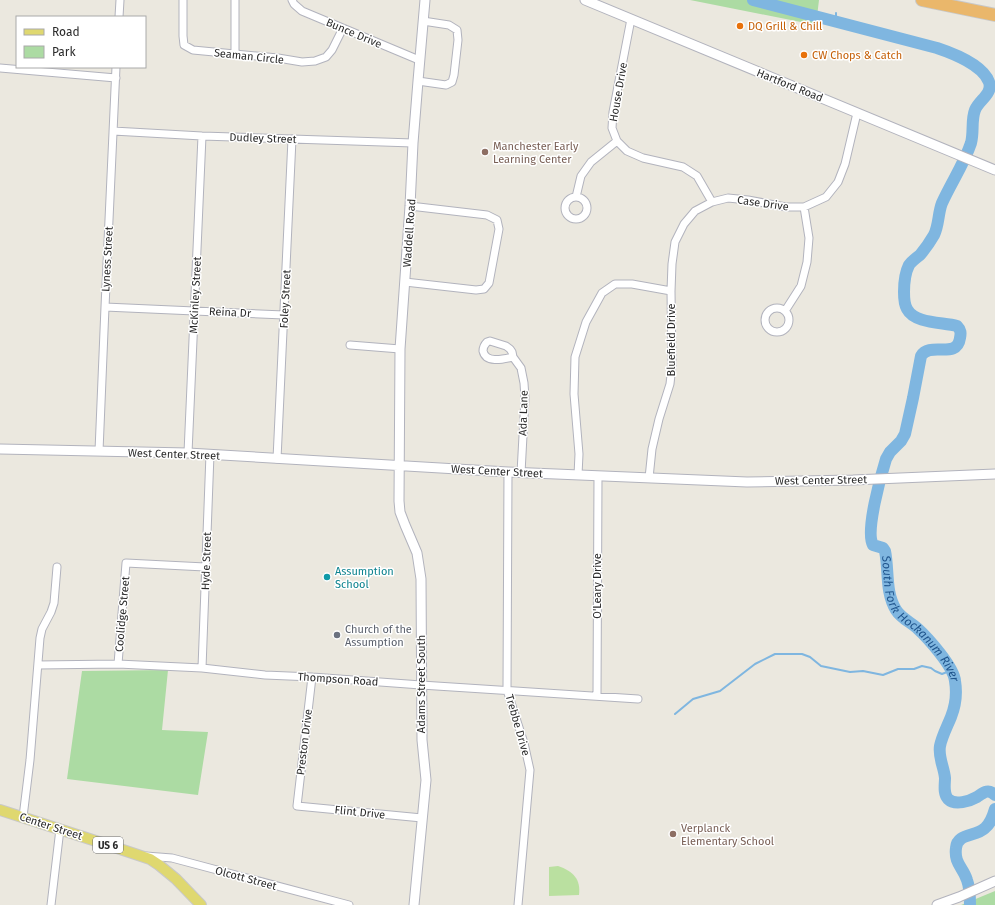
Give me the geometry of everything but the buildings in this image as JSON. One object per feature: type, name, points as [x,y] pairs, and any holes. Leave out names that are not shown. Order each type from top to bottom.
[{"type":"highway","points":[[922,0],[995,15]]},
{"type":"main road","name":"Waddell Road","points":[[400,466],[400,349],[413,143],[425,0]]},
{"type":"main road","name":"Hartford Road","points":[[585,0],[995,170]]},
{"type":"main road","name":"West Center Street","points":[[0,449],[210,454],[521,473],[747,482],[888,479],[995,474]]},
{"type":"main road","name":"Adams Street South","points":[[400,466],[400,512],[417,553],[421,579],[422,740],[426,780],[414,905]]},
{"type":"main road","name":"Center Street","points":[[0,810],[141,856],[156,863],[184,886],[201,905]]},
{"type":"main road","points":[[937,905],[995,881]]},
{"type":"street","points":[[119,16],[120,0]]},
{"type":"street","name":"Seaman Circle","points":[[183,0],[184,45],[193,50],[302,62],[315,61],[326,57],[332,50],[343,28]]},
{"type":"street","points":[[235,0],[235,54]]},
{"type":"street","name":"Bunce Drive","points":[[292,0],[294,4],[302,11],[419,60]]},
{"type":"street","name":"House Drive","points":[[617,141],[612,128],[613,112],[632,19]]},
{"type":"street","points":[[418,81],[446,85],[452,82],[458,40],[457,30],[449,25],[423,21]]},
{"type":"street","points":[[0,68],[116,78]]},
{"type":"street","name":"Lyness Street","points":[[99,451],[104,307],[114,132],[116,68]]},
{"type":"street","name":"Case Drive","points":[[671,290],[675,242],[684,224],[695,211],[712,202],[728,198],[786,207],[804,207],[826,197],[838,182],[845,164],[857,113]]},
{"type":"street","name":"Dudley Street","points":[[114,132],[413,143]]},
{"type":"street","name":"McKinley Street","points":[[188,454],[202,136]]},
{"type":"street","name":"Foley Street","points":[[277,459],[292,139]]},
{"type":"street","points":[[576,197],[581,176],[590,162],[617,141],[627,151],[643,158],[683,167],[697,176],[712,202]]},
{"type":"street","points":[[405,282],[476,290],[484,289],[488,283],[499,229],[497,220],[487,215],[410,206]]},
{"type":"street","points":[[785,311],[801,286],[807,262],[809,238],[804,207]]},
{"type":"street","name":"Bluefield Drive","points":[[578,475],[579,454],[574,394],[575,357],[586,322],[602,293],[615,284],[632,284],[671,290],[672,365],[670,384],[659,419],[652,449],[649,478]]},
{"type":"street","name":"Reina Dr","points":[[104,307],[284,315]]},
{"type":"street","points":[[350,345],[400,349]]},
{"type":"street","name":"Ada Lane","points":[[513,357],[521,368],[524,383],[525,398],[521,473]]},
{"type":"street","name":"Hyde Street","points":[[202,668],[210,454]]},
{"type":"street","name":"Trebbe Drive","points":[[508,472],[507,690],[524,743],[530,770],[518,905]]},
{"type":"street","name":"O'Leary Drive","points":[[597,696],[598,476]]},
{"type":"street","name":"Coolidge Street","points":[[118,664],[126,563],[206,567]]},
{"type":"street","points":[[23,817],[29,768],[40,638],[42,628],[54,603],[57,567]]},
{"type":"street","name":"Thompson Road","points":[[38,665],[118,664],[202,668],[265,676],[312,677],[638,699]]},
{"type":"street","name":"Preston Drive","points":[[297,806],[312,677]]},
{"type":"street","name":"Flint Drive","points":[[297,806],[422,818]]},
{"type":"street","points":[[51,905],[60,829]]},
{"type":"street","name":"Olcott Street","points":[[141,856],[172,858],[349,905]]},
{"type":"green space","points":[[690,0],[819,0],[816,25]]},
{"type":"green space","points":[[168,670],[162,730],[208,732],[198,795],[67,779],[82,671]]},
{"type":"green space","points":[[558,866],[568,870],[575,876],[579,884],[579,895],[549,896],[549,867]]},
{"type":"green space","points":[[995,891],[995,905],[961,905]]},
{"type":"waterway","name":"South Fork Hockanum River","points":[[753,0],[937,48],[958,56],[974,65],[986,76],[989,82],[989,90],[975,110],[971,143],[942,203],[934,235],[920,255],[909,265],[905,282],[905,303],[911,314],[930,322],[957,326],[961,335],[958,344],[954,348],[930,350],[921,356],[905,434],[886,459],[881,477],[872,516],[871,538],[873,545],[883,548],[885,551],[890,596],[896,610],[934,645],[954,675],[956,690],[955,704],[940,746],[940,758],[945,778],[946,797],[954,802],[962,802],[970,800],[986,792],[990,792],[995,795]]},
{"type":"waterway","points":[[836,13],[836,21]]},
{"type":"waterway","points":[[675,714],[693,699],[720,691],[755,664],[775,654],[802,654],[810,657],[821,666],[850,672],[863,671],[883,675],[898,669],[914,669],[922,666],[931,668],[942,674],[952,670]]},
{"type":"waterway","name":"South Fork Hockanum River","points":[[970,905],[968,883],[956,858],[957,843],[963,837],[977,833],[985,828],[993,817],[995,809]]},
{"type":"place","name":"DQ Grill & Chill","points":[[740,26]]},
{"type":"place","name":"CW Chops & Catch","points":[[804,55]]},
{"type":"place","name":"Manchester Early Learning Center","points":[[485,152]]},
{"type":"place","name":"Assumption School","points":[[327,577]]},
{"type":"place","name":"Church of the Assumption","points":[[337,635]]},
{"type":"place","name":"Verplanck Elementary School","points":[[673,834]]}]
